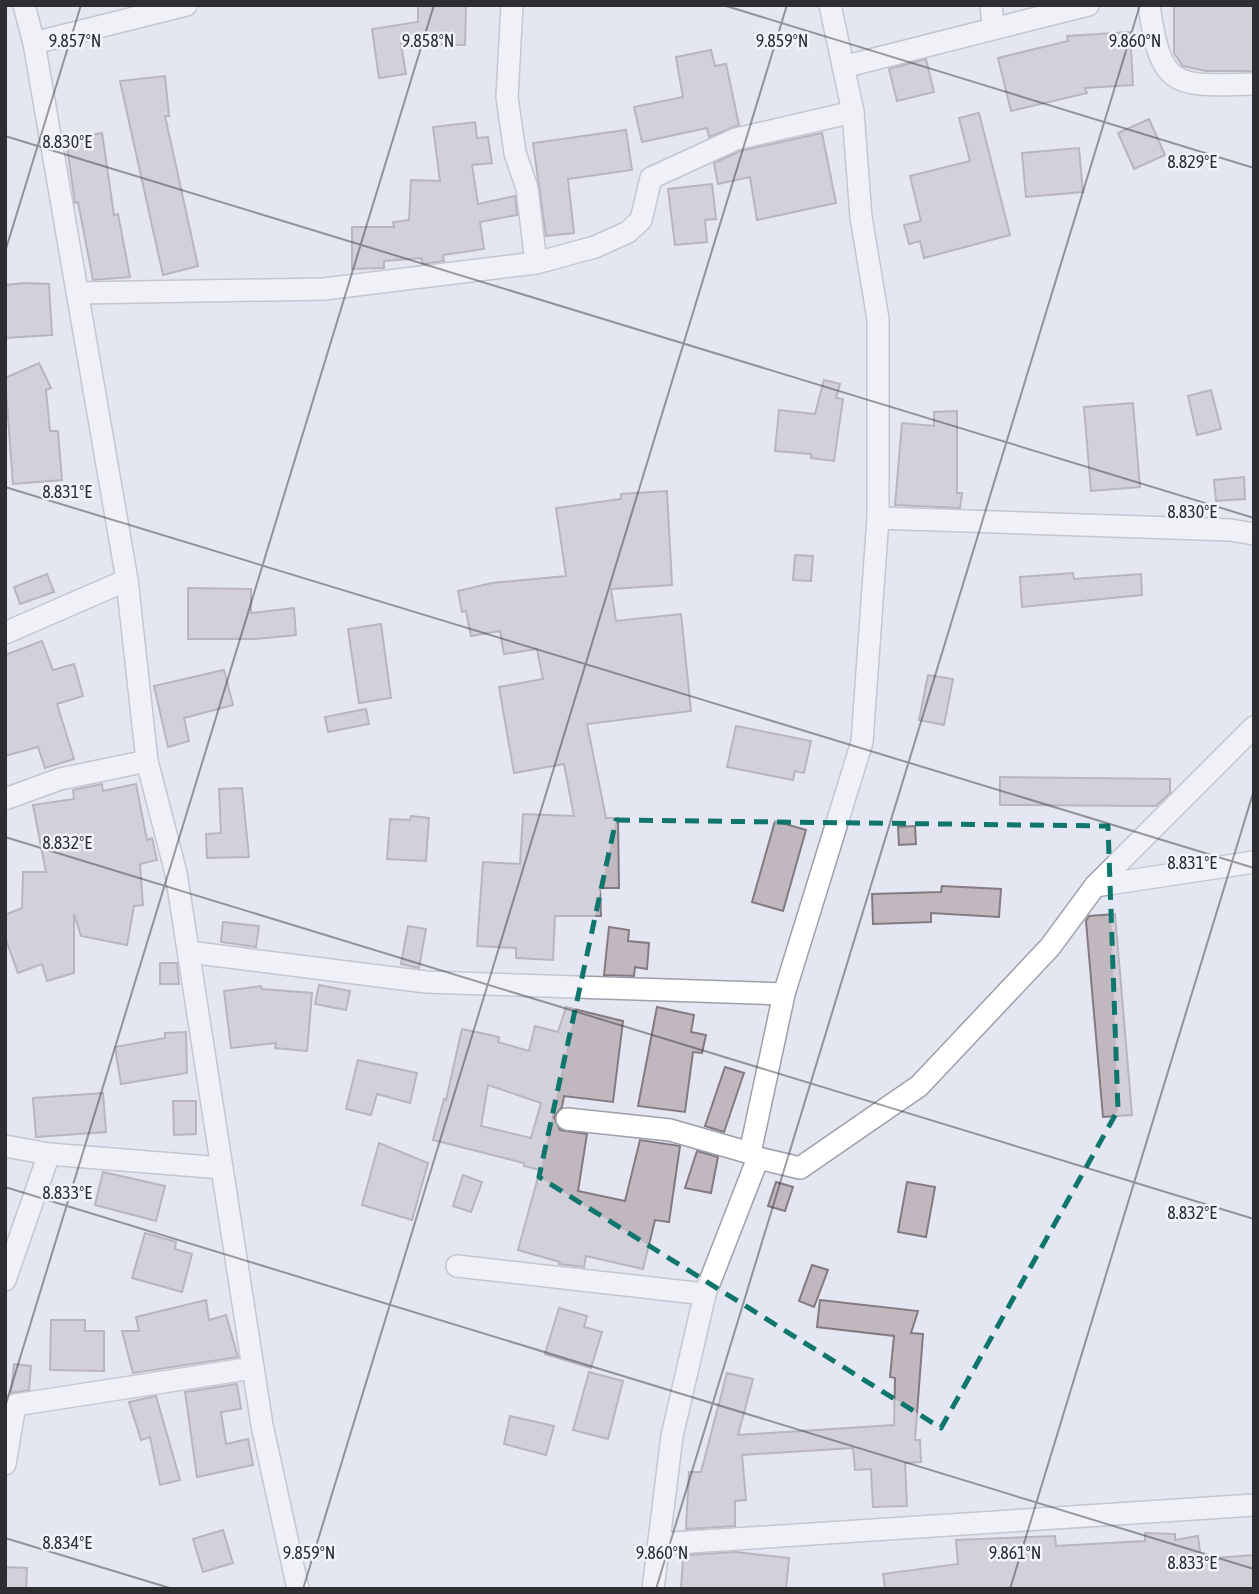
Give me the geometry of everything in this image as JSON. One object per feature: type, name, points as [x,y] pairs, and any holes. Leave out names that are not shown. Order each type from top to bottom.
[{"type":"street","points":[[24,5],[34,43],[127,580],[147,761],[176,873],[262,1425],[298,1589]]},
{"type":"street","points":[[34,43],[186,5]]},
{"type":"street","points":[[512,5],[506,97],[515,153],[527,188],[536,263]]},
{"type":"street","points":[[653,1589],[672,1436],[705,1294],[754,1156],[784,994],[862,742],[878,518],[878,319],[861,217],[853,111],[830,5]]},
{"type":"street","points":[[991,5],[993,27]]},
{"type":"street","points":[[844,67],[1088,5]]},
{"type":"street","points":[[1149,5],[1155,47],[1168,73],[1188,83],[1254,84]]},
{"type":"street","points":[[78,293],[324,289],[536,263],[595,247],[628,232],[641,220],[651,178],[736,139],[853,111]]},
{"type":"street","points":[[878,518],[1231,530],[1254,534]]},
{"type":"street","points":[[5,633],[127,580]]},
{"type":"street","points":[[567,1119],[670,1130],[800,1168],[919,1086],[1050,947],[1095,886],[1254,727]]},
{"type":"street","points":[[5,799],[60,779],[147,761]]},
{"type":"street","points":[[1095,886],[1254,862]]},
{"type":"street","points":[[189,952],[426,982],[784,994]]},
{"type":"street","points":[[5,1146],[50,1154],[222,1168]]},
{"type":"street","points":[[5,1280],[50,1154]]},
{"type":"street","points":[[457,1266],[705,1294]]},
{"type":"street","points":[[5,1464],[15,1405],[253,1368]]},
{"type":"street","points":[[659,1544],[1254,1505]]},
{"type":"highlighted area","points":[[616,820],[1108,826],[1118,1110],[941,1428],[539,1177]]},
{"type":"building","points":[[418,5],[466,5],[465,45],[401,44],[406,74],[379,78],[372,29],[418,22]]},
{"type":"building","points":[[1174,5],[1254,5],[1254,71],[1206,71],[1183,66],[1174,53]]},
{"type":"building","points":[[1130,32],[1133,85],[1085,88],[1087,93],[1011,111],[998,58],[1068,41],[1067,36]]},
{"type":"building","points":[[711,50],[715,66],[726,64],[739,125],[709,137],[707,128],[642,142],[634,107],[683,97],[676,57]]},
{"type":"building","points":[[926,59],[934,92],[897,101],[889,69]]},
{"type":"building","points":[[165,76],[169,116],[165,116],[198,266],[163,275],[120,81]]},
{"type":"building","points":[[979,113],[1010,235],[924,258],[920,241],[909,244],[904,225],[921,221],[910,176],[970,161],[959,118]]},
{"type":"building","points":[[1149,119],[1165,155],[1134,169],[1118,133]]},
{"type":"building","points":[[475,122],[477,138],[488,137],[492,163],[472,165],[478,204],[515,196],[517,215],[480,222],[484,249],[443,255],[444,261],[423,264],[421,258],[384,261],[384,268],[352,269],[352,227],[394,227],[393,222],[409,220],[411,180],[440,181],[433,127]]},
{"type":"building","points":[[626,130],[632,170],[568,179],[574,233],[546,236],[533,143]]},
{"type":"building","points":[[102,133],[114,215],[118,214],[130,277],[93,280],[78,202],[75,203],[66,139]]},
{"type":"building","points":[[822,133],[836,203],[757,220],[750,177],[718,184],[714,163],[740,151]]},
{"type":"building","points":[[1079,148],[1083,192],[1026,197],[1022,153]]},
{"type":"building","points":[[712,184],[716,219],[705,220],[707,242],[675,245],[668,189]]},
{"type":"building","points":[[49,284],[52,335],[5,338],[5,285]]},
{"type":"building","points":[[39,363],[51,388],[46,390],[50,431],[58,431],[62,480],[13,484],[5,378]]},
{"type":"building","points":[[824,380],[840,384],[836,398],[843,399],[834,461],[811,458],[811,454],[775,451],[779,410],[815,414]]},
{"type":"building","points":[[1211,390],[1221,429],[1197,435],[1188,396]]},
{"type":"building","points":[[1133,403],[1140,487],[1091,491],[1084,407]]},
{"type":"building","points":[[957,411],[957,493],[962,493],[960,508],[895,505],[902,423],[934,426],[934,412]]},
{"type":"building","points":[[1244,477],[1245,499],[1216,501],[1214,480]]},
{"type":"building","points":[[667,491],[672,585],[611,589],[616,621],[681,614],[691,711],[587,724],[606,818],[618,818],[619,888],[600,888],[601,916],[555,916],[553,960],[516,958],[516,948],[477,946],[483,862],[520,864],[523,814],[574,816],[564,764],[514,773],[499,687],[543,679],[537,649],[504,654],[500,631],[471,636],[466,611],[462,612],[458,591],[492,583],[566,576],[556,508],[621,499],[621,494]]},
{"type":"building","points":[[795,555],[813,556],[811,581],[793,580]]},
{"type":"building","points":[[1073,573],[1074,579],[1141,574],[1142,595],[1022,607],[1020,577]]},
{"type":"building","points":[[47,574],[54,592],[20,604],[14,587]]},
{"type":"building","points":[[188,588],[251,589],[251,613],[294,608],[296,635],[255,639],[188,639]]},
{"type":"building","points":[[381,624],[391,698],[359,703],[348,629]]},
{"type":"building","points":[[42,641],[53,670],[74,664],[83,696],[57,704],[74,759],[45,768],[38,747],[5,756],[5,655]]},
{"type":"building","points":[[224,670],[233,705],[184,718],[189,741],[168,747],[154,686]]},
{"type":"building","points":[[928,675],[953,679],[944,725],[919,720]]},
{"type":"building","points":[[366,709],[369,724],[328,732],[325,717]]},
{"type":"building","points":[[736,726],[811,741],[804,773],[795,771],[793,780],[727,767]]},
{"type":"building","points":[[1000,777],[1170,779],[1170,793],[1156,806],[1000,805]]},
{"type":"building","points":[[102,784],[103,791],[136,784],[147,840],[152,838],[157,860],[140,864],[143,905],[134,906],[127,945],[81,936],[74,914],[74,973],[47,981],[42,964],[18,973],[5,937],[5,915],[22,908],[23,872],[46,872],[33,805],[74,799],[73,790]]},
{"type":"building","points":[[242,788],[249,857],[207,858],[206,834],[221,833],[219,789]]},
{"type":"building","points":[[411,816],[429,818],[426,861],[387,859],[390,819],[410,820]]},
{"type":"building","points":[[775,821],[806,830],[783,911],[752,902]]},
{"type":"building","points":[[915,826],[916,844],[899,845],[898,827]]},
{"type":"building","points":[[942,886],[1001,889],[999,917],[931,913],[931,922],[873,924],[872,894],[941,892]]},
{"type":"building","points":[[1115,914],[1132,1115],[1103,1117],[1086,921],[1089,916]]},
{"type":"building","points":[[223,922],[259,926],[256,947],[221,942]]},
{"type":"building","points":[[408,926],[426,929],[419,968],[401,964]]},
{"type":"building","points":[[609,927],[629,930],[628,941],[649,943],[647,969],[635,967],[634,976],[604,975]]},
{"type":"building","points":[[160,963],[177,963],[179,984],[160,984]]},
{"type":"building","points":[[319,985],[350,991],[346,1010],[315,1004]]},
{"type":"building","points":[[261,986],[262,989],[312,993],[307,1051],[275,1048],[276,1043],[231,1048],[224,991]]},
{"type":"building","points":[[566,1007],[623,1021],[613,1102],[564,1096],[562,1107],[554,1117],[560,1130],[587,1134],[578,1191],[625,1201],[640,1140],[680,1146],[669,1222],[655,1220],[643,1269],[586,1256],[584,1267],[559,1264],[560,1262],[518,1250],[540,1170],[524,1166],[524,1163],[433,1140],[444,1099],[446,1100],[462,1029],[499,1037],[498,1042],[529,1051],[535,1026],[558,1032]],"holes":[[[488,1085],[541,1103],[531,1138],[481,1126]]]},
{"type":"building","points":[[657,1007],[694,1015],[691,1032],[706,1035],[702,1053],[693,1052],[685,1112],[638,1106]]},
{"type":"building","points":[[186,1032],[187,1073],[121,1084],[115,1047],[165,1038],[165,1033]]},
{"type":"building","points":[[358,1060],[417,1073],[410,1103],[377,1094],[371,1115],[346,1109]]},
{"type":"building","points":[[725,1067],[744,1073],[724,1132],[705,1126]]},
{"type":"building","points":[[103,1093],[106,1132],[36,1137],[33,1098]]},
{"type":"building","points":[[173,1101],[196,1101],[196,1134],[174,1135]]},
{"type":"building","points":[[379,1143],[428,1163],[412,1220],[362,1205]]},
{"type":"building","points":[[697,1151],[718,1157],[711,1193],[685,1188]]},
{"type":"building","points":[[103,1172],[165,1186],[156,1221],[95,1205]]},
{"type":"building","points":[[463,1175],[482,1182],[471,1212],[453,1206]]},
{"type":"building","points":[[776,1182],[793,1187],[785,1211],[768,1206]]},
{"type":"building","points":[[907,1182],[935,1187],[926,1237],[898,1232]]},
{"type":"building","points":[[145,1233],[176,1242],[175,1249],[192,1254],[182,1292],[132,1278]]},
{"type":"building","points":[[812,1265],[828,1270],[814,1307],[799,1301]]},
{"type":"building","points":[[206,1300],[209,1320],[226,1315],[238,1357],[133,1373],[122,1331],[139,1331],[136,1317]]},
{"type":"building","points":[[820,1300],[918,1311],[911,1333],[923,1334],[915,1440],[920,1440],[921,1462],[905,1463],[907,1506],[873,1507],[871,1469],[855,1470],[853,1448],[742,1455],[746,1500],[735,1501],[735,1526],[686,1529],[689,1472],[701,1472],[727,1373],[753,1379],[738,1435],[894,1425],[895,1378],[890,1377],[894,1336],[817,1327]]},
{"type":"building","points":[[559,1308],[587,1316],[584,1327],[602,1332],[591,1368],[545,1354]]},
{"type":"building","points":[[51,1320],[85,1320],[85,1331],[104,1331],[104,1371],[50,1370]]},
{"type":"building","points":[[14,1364],[31,1366],[29,1390],[11,1393]]},
{"type":"building","points":[[589,1372],[623,1381],[608,1439],[573,1430]]},
{"type":"building","points":[[237,1384],[241,1409],[221,1412],[226,1444],[248,1439],[253,1465],[197,1477],[185,1392]]},
{"type":"building","points":[[156,1396],[180,1480],[160,1485],[150,1437],[141,1440],[129,1402]]},
{"type":"building","points":[[510,1416],[554,1426],[546,1455],[504,1444]]},
{"type":"building","points":[[223,1530],[233,1563],[203,1572],[193,1539]]},
{"type":"building","points":[[1145,1533],[1175,1534],[1175,1540],[1198,1536],[1201,1559],[1254,1555],[1254,1589],[885,1589],[883,1574],[958,1564],[956,1540],[1055,1536],[1056,1546],[1145,1541]]},
{"type":"building","points":[[736,1552],[789,1558],[786,1589],[681,1589],[683,1558],[687,1555]]},
{"type":"building","points":[[5,1567],[27,1568],[26,1589],[5,1589]]}]
